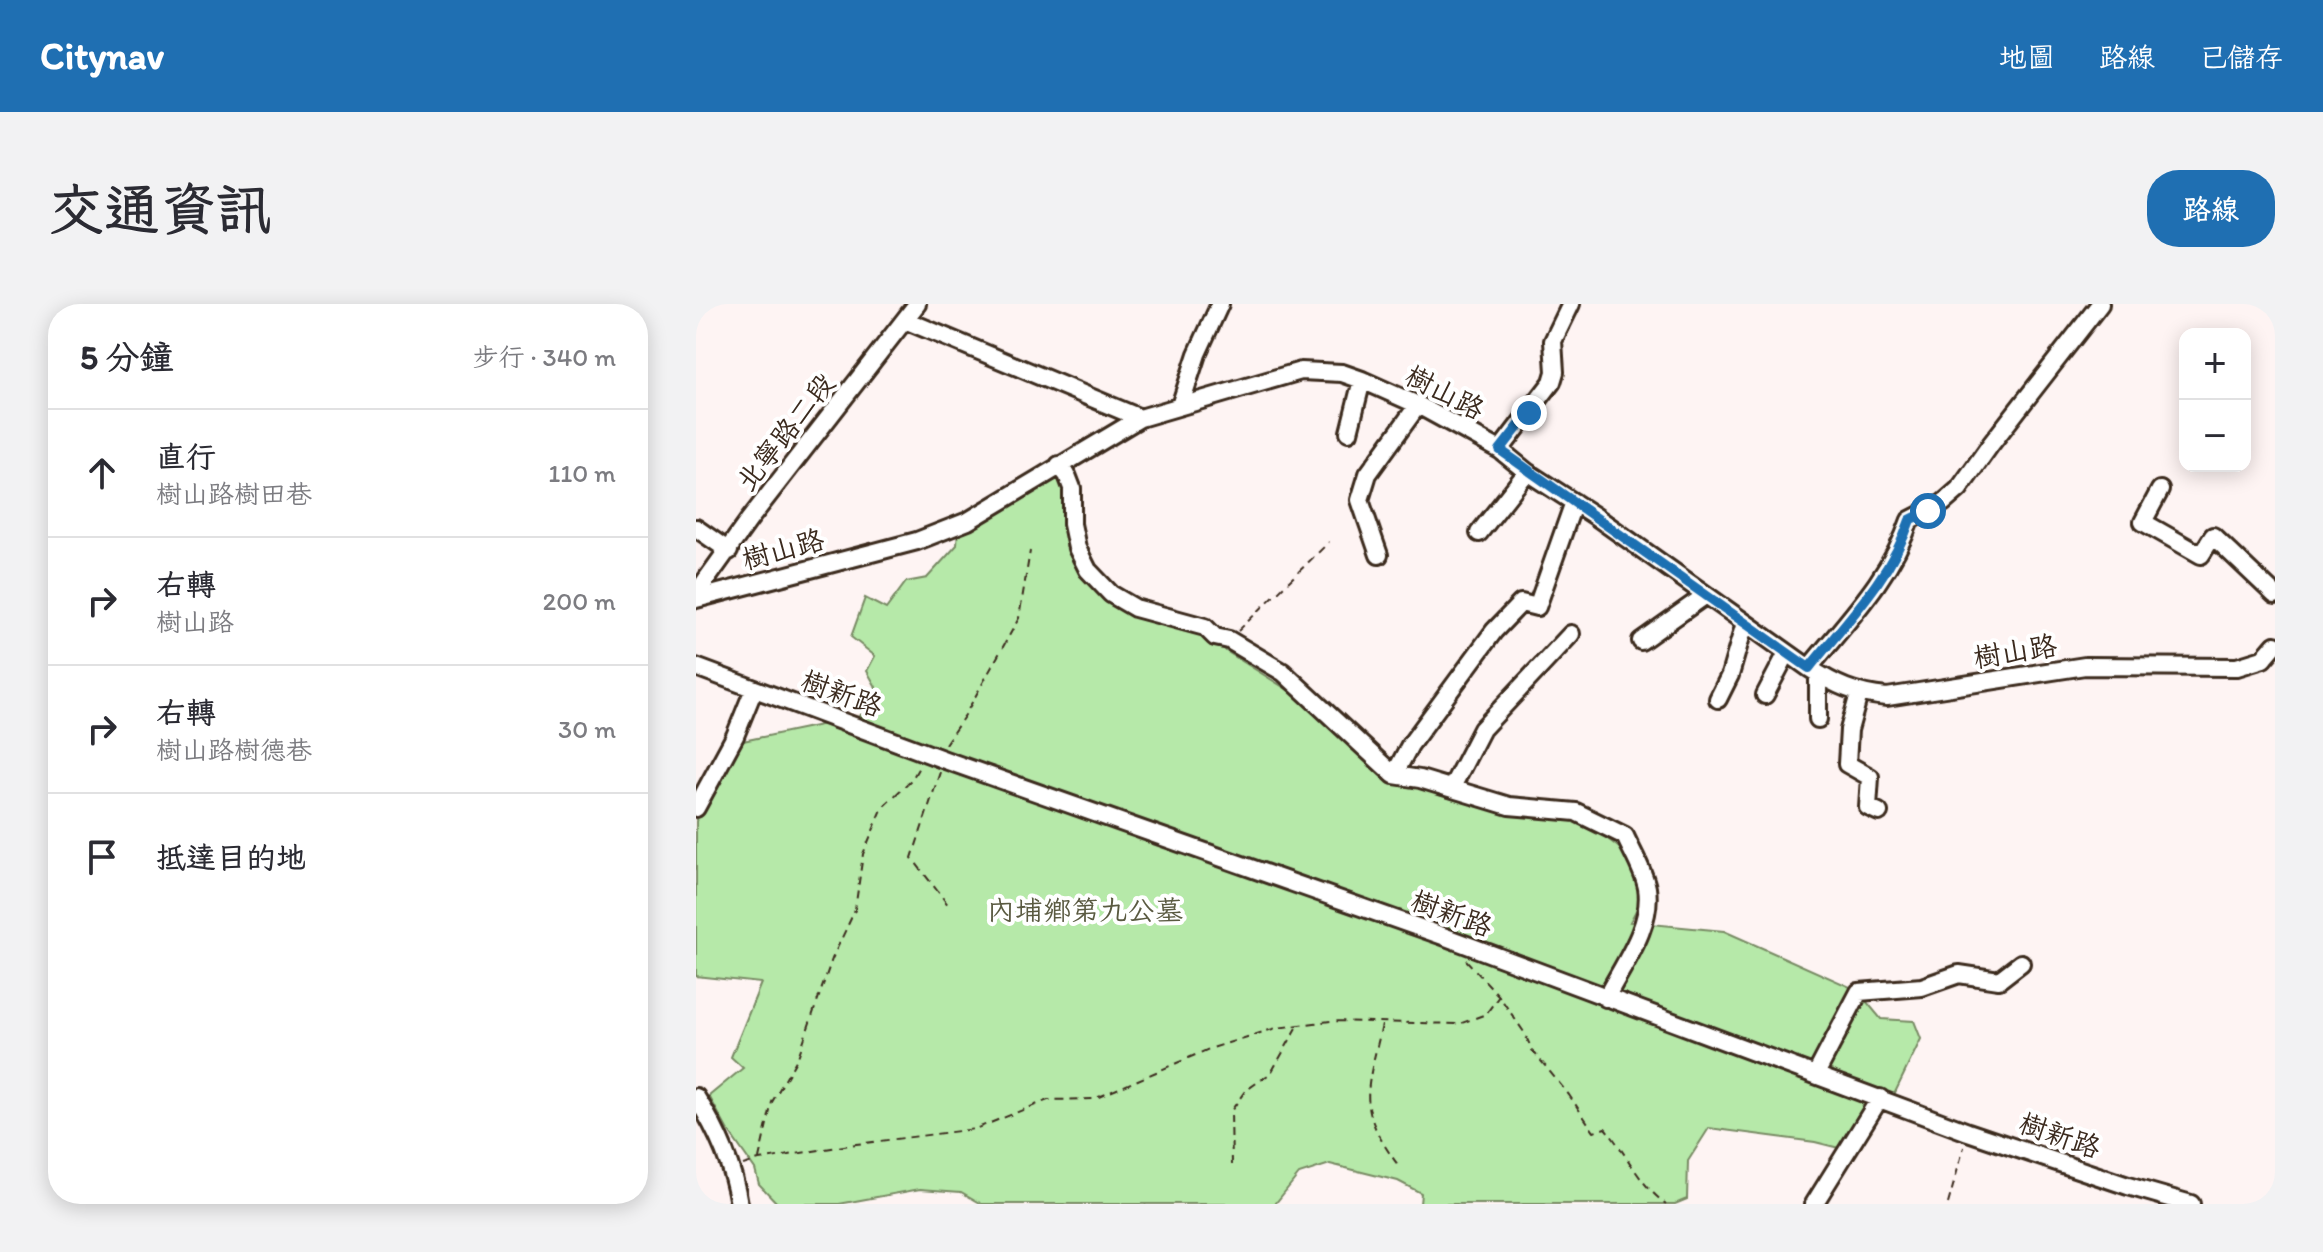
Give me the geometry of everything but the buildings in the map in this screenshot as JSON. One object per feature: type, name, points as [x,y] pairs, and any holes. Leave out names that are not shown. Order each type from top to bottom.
[{"type":"street","name":"北寧路二段","points":[[696,596],[749,520],[917,304]]},
{"type":"street","points":[[1180,406],[1197,354],[1220,304]]},
{"type":"street","points":[[1500,450],[1552,382],[1555,372],[1553,341],[1571,304]]},
{"type":"street","points":[[1818,719],[1813,671],[1901,548],[1910,520],[1943,503],[1959,489],[2100,304]]},
{"type":"street","points":[[905,320],[1140,418]]},
{"type":"street","name":"樹山路","points":[[696,596],[917,541],[968,521],[1140,418],[1301,371],[1342,373],[1362,380],[1418,405],[1500,450],[1813,671],[1859,694],[1887,697],[2085,666],[2237,667],[2263,659],[2275,645]]},
{"type":"street","points":[[1349,432],[1362,380]]},
{"type":"street","points":[[1379,555],[1360,500],[1368,474],[1418,405]]},
{"type":"street","points":[[1059,465],[1072,488],[1072,524],[1077,548],[1088,570],[1111,594],[1135,608],[1205,627],[1215,637],[1229,640],[1283,672],[1394,775],[1452,787],[1509,806],[1576,812],[1625,836],[1647,888],[1646,912],[1638,937],[1606,998]]},
{"type":"street","points":[[1479,533],[1527,472]]},
{"type":"street","points":[[2160,490],[2143,522],[2201,555],[2213,536],[2275,595]]},
{"type":"street","points":[[1394,775],[1410,745],[1494,631],[1521,603],[1537,607],[1574,502]]},
{"type":"street","points":[[696,528],[729,551]]},
{"type":"street","points":[[1641,641],[1706,595]]},
{"type":"street","points":[[1718,699],[1730,675],[1745,623]]},
{"type":"street","points":[[1452,787],[1482,729],[1571,634]]},
{"type":"street","points":[[1765,695],[1787,653]]},
{"type":"street","name":"樹新路","points":[[696,667],[945,760],[1443,936],[1968,1132],[2191,1204]]},
{"type":"street","points":[[696,808],[735,736],[754,689]]},
{"type":"street","points":[[1859,694],[1849,730],[1847,764],[1870,777],[1868,807],[1879,812]]},
{"type":"street","points":[[1816,1074],[1859,992],[1922,987],[1959,974],[1999,980],[2021,963]]},
{"type":"street","points":[[696,1097],[724,1149],[739,1204]]},
{"type":"street","points":[[1814,1204],[1880,1098]]},
{"type":"path","points":[[1229,640],[1329,542]]},
{"type":"path","points":[[759,1160],[772,1102],[798,1057],[832,959],[855,910],[863,854],[883,807],[912,779],[927,753],[940,751],[1019,618],[1030,551]]},
{"type":"path","points":[[945,760],[912,858],[949,906]]},
{"type":"path","points":[[1462,956],[1499,996],[1524,1032],[1532,1050],[1594,1132],[1605,1128],[1648,1189],[1666,1204]]},
{"type":"path","points":[[731,1170],[759,1160],[901,1137],[975,1129],[1048,1100],[1094,1099],[1209,1049],[1276,1028],[1331,1021],[1459,1024],[1486,1014],[1499,996]]},
{"type":"path","points":[[1382,1024],[1367,1097],[1379,1139],[1398,1165]]},
{"type":"path","points":[[1232,1165],[1231,1111],[1245,1091],[1271,1073],[1298,1025]]},
{"type":"path","points":[[1948,1204],[1968,1132]]},
{"type":"green space","name":"內埔鄉第九公墓","points":[[1061,470],[1065,477],[1073,541],[1114,593],[1204,624],[1226,651],[1296,695],[1391,778],[1583,820],[1626,853],[1643,897],[1630,922],[1724,931],[1857,990],[1881,1019],[1914,1021],[1921,1039],[1888,1107],[1873,1102],[1855,1152],[1815,1142],[1709,1128],[1688,1161],[1687,1199],[1675,1204],[1420,1204],[1421,1193],[1398,1181],[1330,1164],[1299,1174],[1275,1204],[982,1204],[961,1192],[920,1189],[839,1204],[778,1204],[759,1184],[755,1169],[709,1096],[743,1068],[731,1057],[761,983],[696,976],[696,821],[743,741],[830,723],[853,729],[876,687],[867,671],[875,656],[851,637],[865,598],[886,609],[906,582],[927,578],[957,545],[958,527]]},
{"type":"route","points":[[1529,413],[1500,450],[1527,472],[1595,516],[1809,668],[1901,548],[1910,520],[1928,511]]}]
